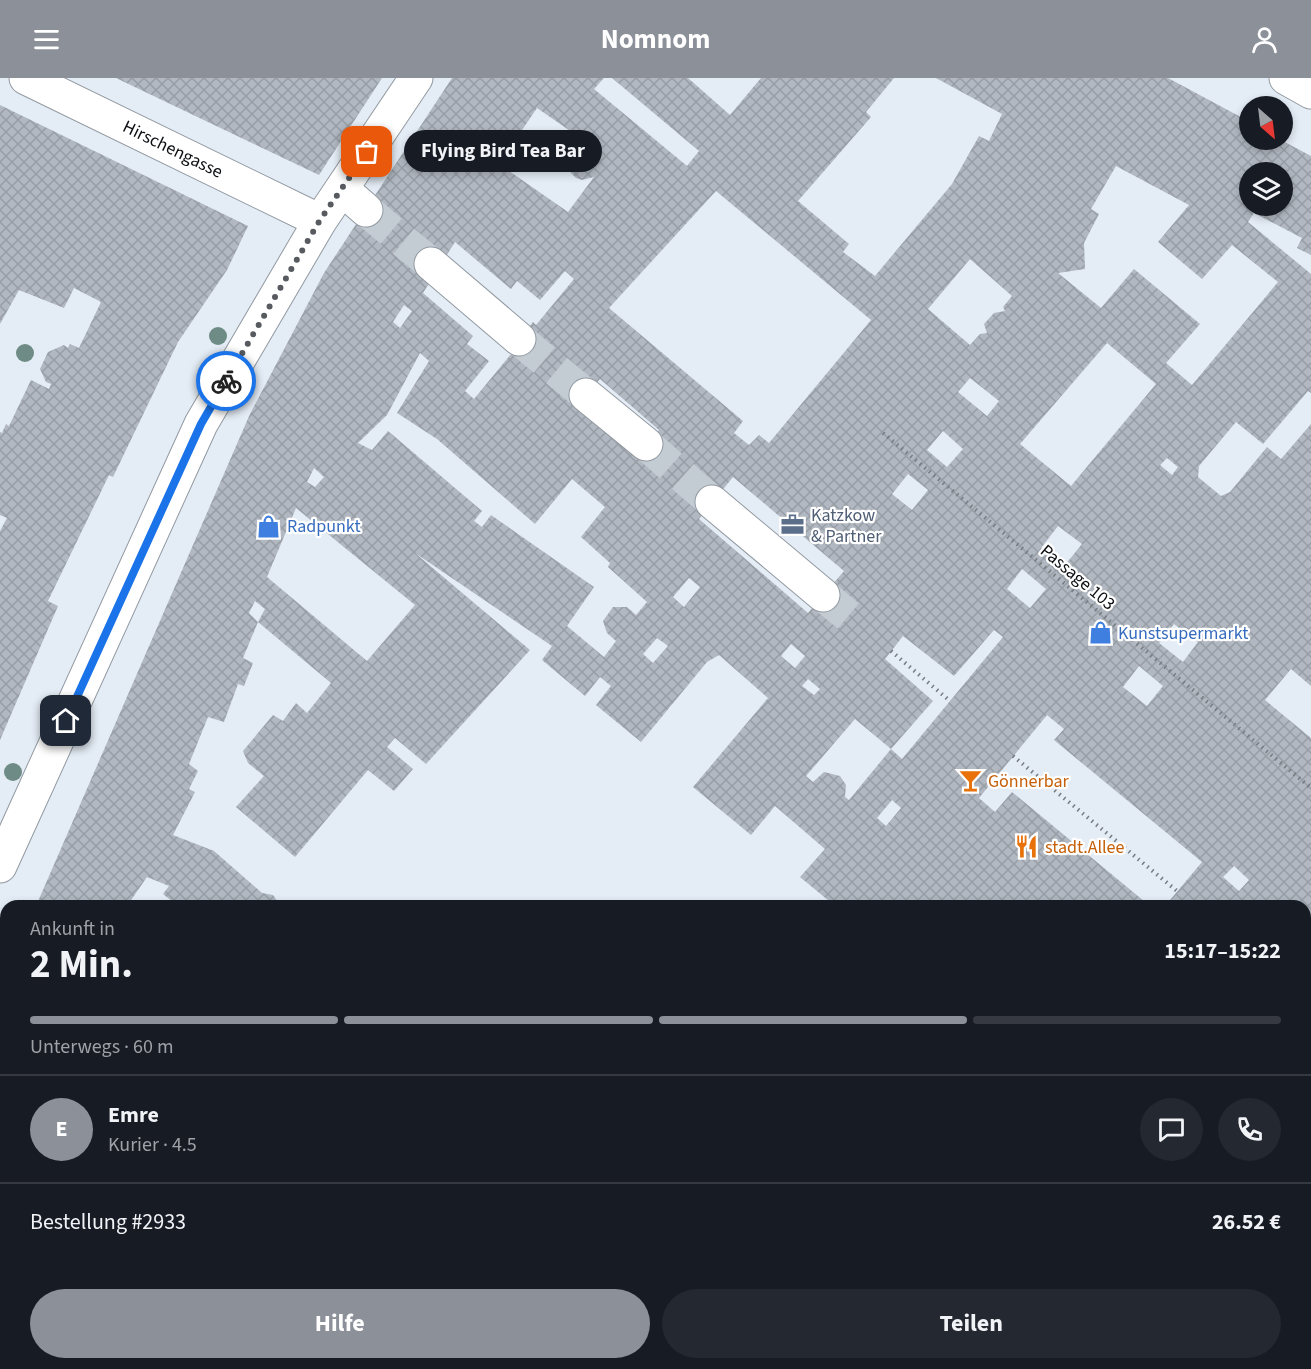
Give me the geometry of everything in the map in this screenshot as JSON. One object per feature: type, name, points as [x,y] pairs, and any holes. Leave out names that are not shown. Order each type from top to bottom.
[{"type":"street","name":"Hirschengasse","points":[[26,78],[320,220]]},
{"type":"street","points":[[3,853],[201,424],[320,220],[354,199],[416,78]]},
{"type":"street","points":[[1286,78],[1311,92]]},
{"type":"street","points":[[431,264],[519,339]]},
{"type":"street","points":[[586,395],[646,444]]},
{"type":"street","points":[[712,502],[823,595]]},
{"type":"path","name":"Passage 103","points":[[883,433],[1311,788]]},
{"type":"path","points":[[891,651],[950,701]]},
{"type":"path","points":[[1013,756],[1178,891]]},
{"type":"building","points":[[116,78],[382,78],[319,175]]},
{"type":"building","points":[[452,78],[604,78],[594,89],[687,166],[699,151],[612,78],[688,78],[730,115],[761,78],[894,78],[866,112],[871,117],[798,201],[849,244],[843,252],[875,276],[952,184],[979,136],[989,141],[1002,114],[936,78],[1168,78],[1239,116],[1239,150],[1293,150],[1293,146],[1311,156],[1311,255],[1297,248],[1302,238],[1260,216],[1293,216],[1293,162],[1239,162],[1239,216],[1252,216],[1248,222],[1311,274],[1311,393],[1308,391],[1263,444],[1236,422],[1199,466],[1198,477],[1221,496],[1230,492],[1267,447],[1281,459],[1311,424],[1311,686],[1291,669],[1265,700],[1311,738],[1311,900],[1170,900],[1202,862],[1054,740],[1064,729],[1047,715],[979,798],[995,812],[1012,792],[1143,900],[828,900],[800,877],[825,849],[775,806],[751,835],[693,787],[768,698],[719,655],[707,662],[641,742],[596,705],[611,686],[600,677],[585,696],[542,660],[552,646],[415,553],[530,650],[426,764],[395,738],[387,747],[413,769],[394,791],[368,770],[295,857],[236,807],[264,776],[248,763],[243,751],[273,715],[283,721],[296,703],[307,713],[331,683],[258,622],[243,658],[253,663],[244,686],[238,684],[224,722],[208,717],[189,764],[198,771],[189,789],[195,792],[173,835],[214,851],[262,893],[273,895],[277,900],[170,900],[163,894],[169,886],[147,877],[131,900],[39,900],[250,414],[324,273]],"holes":[[[537,108],[592,146],[579,145],[569,152],[567,157],[568,170],[576,178],[582,180],[594,177],[568,212],[499,164]],[[1116,166],[1189,205],[1158,242],[1202,279],[1232,245],[1278,282],[1192,385],[1166,363],[1200,324],[1134,269],[1101,308],[1058,273],[1085,269],[1084,243],[1099,214],[1091,209]],[[716,191],[871,320],[769,443],[759,435],[749,445],[734,433],[743,421],[609,308]],[[455,242],[511,289],[517,281],[540,300],[565,271],[574,279],[536,325],[533,322],[509,352],[511,354],[474,399],[465,391],[489,361],[467,344],[473,336],[423,293]],[[970,259],[1012,296],[1003,307],[1005,311],[994,313],[984,324],[987,333],[980,334],[970,345],[928,309]],[[404,305],[412,311],[400,328],[393,322]],[[1107,343],[1156,384],[1071,486],[1020,444]],[[420,353],[429,361],[397,413],[437,439],[535,524],[572,479],[605,507],[581,537],[610,563],[608,567],[647,602],[636,615],[627,607],[613,607],[603,621],[607,633],[616,641],[604,657],[567,626],[594,587],[491,515],[482,527],[474,521],[482,511],[388,431],[372,450],[358,443],[387,415]],[[970,378],[999,401],[987,416],[958,392]],[[600,379],[659,430],[646,444],[577,406]],[[943,431],[963,449],[947,467],[927,450]],[[1167,458],[1178,467],[1172,475],[1160,465]],[[314,468],[324,477],[315,487],[307,482]],[[908,474],[928,490],[912,510],[892,494]],[[733,477],[844,571],[808,613],[699,519]],[[296,508],[415,605],[367,661],[267,577]],[[1058,526],[1082,544],[1065,565],[1041,548]],[[1022,569],[1046,589],[1030,608],[1007,589]],[[689,578],[700,587],[684,607],[673,597]],[[255,601],[265,609],[258,622],[249,613]],[[1174,624],[1198,642],[1183,662],[1159,643]],[[994,630],[1003,637],[902,759],[891,749],[933,701],[885,659],[903,636],[954,676]],[[657,638],[668,646],[653,663],[643,654]],[[791,644],[805,656],[795,668],[781,656]],[[1139,666],[1163,686],[1147,706],[1123,687]],[[808,679],[820,689],[814,695],[802,686]],[[855,719],[891,749],[849,800],[845,797],[846,785],[840,776],[824,772],[813,782],[806,776]],[[892,800],[901,808],[886,826],[877,818]],[[1234,866],[1249,880],[1239,891],[1223,877]]]},
{"type":"building","points":[[0,105],[248,226],[227,270],[178,342],[113,477],[109,475],[48,601],[58,606],[0,740],[0,531],[7,518],[0,515],[0,432],[2,433],[6,424],[9,426],[31,380],[49,389],[51,384],[46,382],[40,369],[48,352],[64,345],[68,348],[70,344],[79,348],[101,302],[74,288],[64,308],[19,290],[0,324]]},
{"type":"tunnel","points":[[366,210],[431,264]]},
{"type":"tunnel","points":[[519,339],[586,395]]},
{"type":"tunnel","points":[[646,444],[712,502]]},
{"type":"tunnel","points":[[823,595],[858,624]]},
{"type":"way so far","points":[[226,381],[320,220],[367,152]]},
{"type":"place","name":"Flying Bird Tea Bar","points":[[367,152]]},
{"type":"place","name":"Katzkow & Partner","points":[[793,525]]},
{"type":"place","name":"Radpunkt","points":[[269,526]]},
{"type":"place","name":"Kunstsupermarkt","points":[[1100,633]]},
{"type":"place","name":"Gönnerbar","points":[[970,781]]},
{"type":"place","name":"stadt.Allee","points":[[1027,847]]},
{"type":"route","points":[[66,721],[201,424],[226,381]]}]
